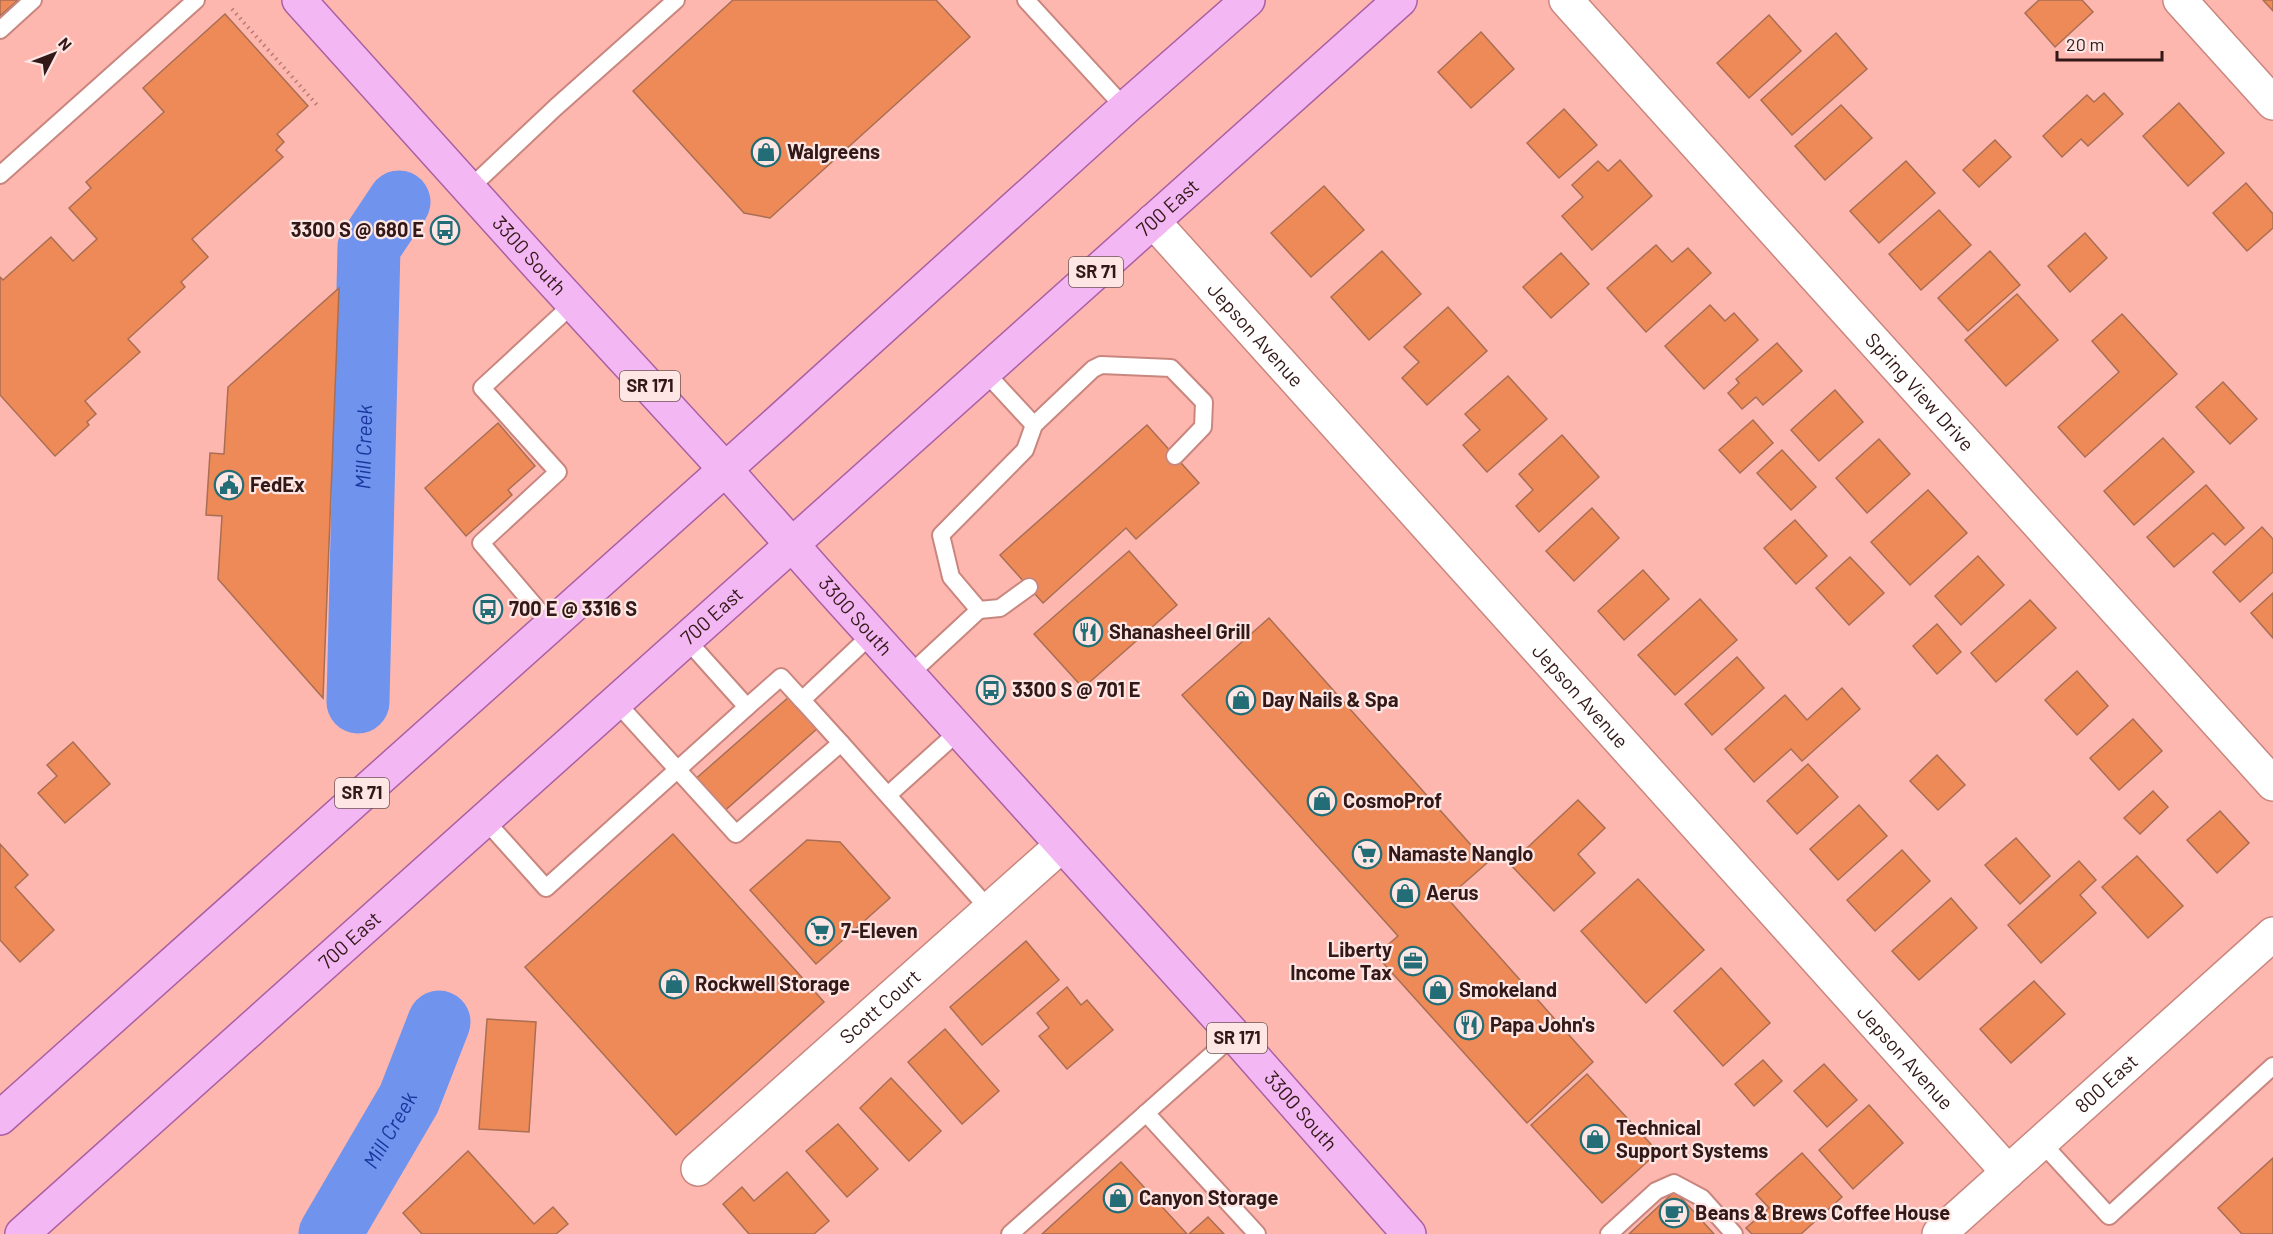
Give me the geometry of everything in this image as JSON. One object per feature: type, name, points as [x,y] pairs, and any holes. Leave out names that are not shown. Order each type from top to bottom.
[{"type":"main road","name":"3300 South","points":[[299,0],[725,469],[1410,1234]]},
{"type":"main road","name":"SR 71","points":[[0,1118],[1248,0]]},
{"type":"main road","name":"700 East","points":[[22,1234],[1400,0]]},
{"type":"street","name":"Spring View Drive","points":[[1566,0],[2273,784]]},
{"type":"street","points":[[2180,0],[2273,103]]},
{"type":"street","name":"Jepson Avenue","points":[[1153,221],[2008,1172]]},
{"type":"street","name":"Scott Court","points":[[698,1169],[1062,845]]},
{"type":"street","name":"800 East","points":[[1939,1234],[2273,934]]},
{"type":"lane","points":[[0,30],[33,0]]},
{"type":"lane","points":[[0,175],[196,0]]},
{"type":"lane","points":[[469,189],[676,0]]},
{"type":"lane","points":[[1026,0],[1125,108]]},
{"type":"lane","points":[[551,625],[481,543],[558,472],[482,388],[574,303]]},
{"type":"lane","points":[[980,610],[951,577],[941,535],[1025,450],[1034,425],[1093,369],[1101,365],[1171,368],[1204,402],[1203,427],[1175,456]]},
{"type":"lane","points":[[985,372],[1034,425]]},
{"type":"lane","points":[[909,675],[980,610],[1000,608],[1029,587]]},
{"type":"lane","points":[[802,700],[872,634]]},
{"type":"lane","points":[[686,639],[747,707]]},
{"type":"lane","points":[[485,820],[546,888],[781,677],[989,909]]},
{"type":"lane","points":[[616,702],[736,834],[841,743]]},
{"type":"lane","points":[[888,795],[960,731]]},
{"type":"lane","points":[[1010,1234],[1234,1035]]},
{"type":"lane","points":[[2041,1142],[2109,1216],[2273,1065]]},
{"type":"lane","points":[[1146,1113],[1257,1234]]},
{"type":"lane","points":[[1609,1234],[1656,1191],[1674,1184],[1702,1198],[1734,1234]]},
{"type":"path","points":[[232,9],[317,105]]},
{"type":"building","points":[[0,0],[18,0],[0,16]]},
{"type":"building","name":"Walgreens","points":[[733,0],[936,0],[970,37],[770,218],[744,213],[633,91]]},
{"type":"building","points":[[2039,0],[2082,0],[2093,12],[2055,47],[2025,13]]},
{"type":"building","points":[[2263,0],[2273,0],[2273,11]]},
{"type":"building","points":[[225,14],[308,106],[277,134],[284,142],[276,150],[283,157],[192,239],[208,257],[181,282],[185,287],[128,339],[140,352],[85,401],[96,414],[87,422],[89,425],[55,456],[0,395],[0,277],[3,280],[51,237],[73,261],[97,239],[69,208],[91,188],[86,182],[164,112],[143,88]]},
{"type":"building","points":[[1769,15],[1801,51],[1749,98],[1717,63]]},
{"type":"building","points":[[1481,32],[1514,69],[1471,108],[1438,72]]},
{"type":"building","points":[[1836,33],[1867,69],[1792,135],[1761,100]]},
{"type":"building","points":[[2104,93],[2123,114],[2088,146],[2081,139],[2062,157],[2043,136],[2087,95],[2094,102]]},
{"type":"building","points":[[2179,103],[2224,153],[2188,186],[2143,136]]},
{"type":"building","points":[[1841,105],[1872,138],[1825,180],[1795,146]]},
{"type":"building","points":[[1564,109],[1597,145],[1559,178],[1527,143]]},
{"type":"building","points":[[1995,140],[2011,157],[1979,187],[1963,170]]},
{"type":"building","points":[[1620,160],[1652,196],[1592,250],[1562,216],[1583,197],[1572,185],[1598,161],[1608,171]]},
{"type":"building","points":[[1906,161],[1935,193],[1879,243],[1850,211]]},
{"type":"building","points":[[2246,183],[2273,214],[2273,228],[2247,251],[2213,213]]},
{"type":"building","points":[[1324,186],[1364,230],[1311,277],[1271,233]]},
{"type":"building","points":[[1939,210],[1971,245],[1921,290],[1889,254]]},
{"type":"building","points":[[2085,233],[2107,258],[2070,292],[2048,266]]},
{"type":"building","points":[[1656,245],[1672,262],[1688,248],[1711,273],[1646,332],[1607,288]]},
{"type":"building","points":[[1382,251],[1421,294],[1369,340],[1331,297]]},
{"type":"building","points":[[1990,251],[2020,285],[1968,331],[1938,298]]},
{"type":"building","points":[[1561,253],[1589,284],[1551,318],[1523,287]]},
{"type":"building","points":[[339,288],[323,698],[218,579],[222,516],[206,515],[210,453],[224,454],[228,387]]},
{"type":"building","points":[[2017,294],[2058,340],[2006,386],[1965,340]]},
{"type":"building","points":[[1710,305],[1725,321],[1734,313],[1758,340],[1704,389],[1665,346]]},
{"type":"building","points":[[1448,307],[1487,351],[1427,405],[1402,378],[1419,362],[1404,347]]},
{"type":"building","points":[[2122,314],[2177,374],[2085,457],[2058,427],[2119,372],[2092,341]]},
{"type":"building","points":[[1777,343],[1802,371],[1763,405],[1756,397],[1742,409],[1728,393],[1739,383],[1736,379]]},
{"type":"building","points":[[1508,376],[1547,419],[1487,472],[1463,445],[1480,430],[1465,414]]},
{"type":"building","points":[[2223,382],[2257,419],[2230,444],[2196,407]]},
{"type":"building","points":[[1835,390],[1863,422],[1819,461],[1791,430]]},
{"type":"building","points":[[1753,420],[1773,443],[1740,473],[1719,450]]},
{"type":"building","points":[[498,423],[535,466],[508,490],[512,495],[466,536],[425,488]]},
{"type":"building","points":[[1147,425],[1199,483],[1136,539],[1126,528],[1043,603],[1000,555]]},
{"type":"building","points":[[1562,435],[1599,477],[1539,532],[1516,506],[1533,490],[1519,474]]},
{"type":"building","points":[[2163,438],[2194,472],[2134,525],[2104,491]]},
{"type":"building","points":[[1879,439],[1910,474],[1867,513],[1836,478]]},
{"type":"building","points":[[1782,450],[1816,487],[1791,510],[1757,473]]},
{"type":"building","points":[[2206,485],[2244,528],[2225,545],[2213,533],[2174,567],[2147,537]]},
{"type":"building","points":[[1928,490],[1967,533],[1910,585],[1871,542]]},
{"type":"building","points":[[1592,508],[1619,538],[1574,581],[1546,551]]},
{"type":"building","points":[[1795,520],[1827,556],[1796,584],[1764,548]]},
{"type":"building","points":[[2262,527],[2273,539],[2273,572],[2240,602],[2213,572]]},
{"type":"building","points":[[1129,551],[1177,605],[1083,688],[1034,634]]},
{"type":"building","points":[[1978,556],[2004,585],[1961,625],[1935,596]]},
{"type":"building","points":[[1850,557],[1884,593],[1849,625],[1816,588]]},
{"type":"building","points":[[1643,570],[1669,599],[1624,640],[1598,611]]},
{"type":"building","points":[[2273,593],[2273,638],[2251,613]]},
{"type":"building","points":[[1700,599],[1737,640],[1675,695],[1638,655]]},
{"type":"building","points":[[2030,600],[2056,628],[1996,682],[1971,653]]},
{"type":"building","points":[[1269,618],[1487,863],[1447,898],[1593,1062],[1527,1123],[1376,955],[1398,936],[1182,695]]},
{"type":"building","points":[[1937,624],[1961,652],[1937,674],[1913,646]]},
{"type":"building","points":[[1737,657],[1764,688],[1712,735],[1685,704]]},
{"type":"building","points":[[2077,671],[2108,706],[2077,735],[2045,700]]},
{"type":"building","points":[[1842,688],[1860,709],[1802,761],[1791,749],[1754,782],[1725,749],[1785,695],[1807,720]]},
{"type":"building","points":[[790,696],[818,728],[721,814],[692,782]]},
{"type":"building","points":[[2133,719],[2162,751],[2119,790],[2090,758]]},
{"type":"building","points":[[73,742],[110,784],[65,823],[38,793],[57,776],[47,765]]},
{"type":"building","points":[[1937,755],[1965,785],[1938,810],[1910,781]]},
{"type":"building","points":[[1808,764],[1838,797],[1797,834],[1767,801]]},
{"type":"building","points":[[2153,791],[2168,807],[2140,834],[2124,818]]},
{"type":"building","points":[[1578,800],[1605,828],[1578,854],[1595,873],[1554,911],[1510,864]]},
{"type":"building","points":[[1859,805],[1887,836],[1838,880],[1810,849]]},
{"type":"building","points":[[2220,811],[2249,843],[2217,873],[2187,840]]},
{"type":"building","name":"Rockwell Storage","points":[[673,834],[824,1002],[676,1135],[525,967]]},
{"type":"building","points":[[2016,838],[2050,876],[2020,904],[1985,865]]},
{"type":"building","name":"7-Eleven","points":[[807,840],[840,842],[890,898],[816,964],[750,890]]},
{"type":"building","points":[[0,844],[28,875],[15,887],[54,930],[20,962],[0,940]]},
{"type":"building","points":[[1902,850],[1930,881],[1875,931],[1847,900]]},
{"type":"building","points":[[2137,856],[2183,906],[2148,938],[2102,887]]},
{"type":"building","points":[[2079,861],[2096,880],[2080,895],[2096,913],[2041,963],[2008,925]]},
{"type":"building","points":[[1638,879],[1704,950],[1646,1003],[1581,931]]},
{"type":"building","points":[[1951,898],[1977,928],[1919,980],[1892,951]]},
{"type":"building","points":[[1026,941],[1059,980],[982,1045],[950,1007]]},
{"type":"building","points":[[1721,968],[1770,1023],[1723,1066],[1674,1011]]},
{"type":"building","points":[[2034,981],[2065,1014],[2011,1063],[1980,1029]]},
{"type":"building","points":[[1067,987],[1081,1005],[1087,1000],[1113,1030],[1067,1069],[1039,1036],[1049,1028],[1037,1013]]},
{"type":"building","points":[[487,1019],[536,1022],[529,1132],[479,1129]]},
{"type":"building","points":[[945,1029],[999,1091],[962,1124],[908,1062]]},
{"type":"building","points":[[1763,1060],[1782,1081],[1754,1106],[1735,1084]]},
{"type":"building","points":[[1824,1064],[1857,1100],[1827,1127],[1794,1091]]},
{"type":"building","name":"Technical Support Systems","points":[[1587,1074],[1658,1152],[1602,1203],[1531,1125]]},
{"type":"building","points":[[891,1078],[941,1131],[909,1161],[860,1108]]},
{"type":"building","points":[[1869,1105],[1903,1143],[1853,1189],[1819,1150]]},
{"type":"building","points":[[838,1124],[878,1169],[847,1197],[806,1151]]},
{"type":"building","points":[[468,1151],[534,1224],[553,1207],[568,1224],[556,1234],[422,1234],[403,1213]]},
{"type":"building","points":[[1802,1153],[1842,1197],[1801,1234],[1752,1234],[1746,1228],[1769,1208],[1756,1194]]},
{"type":"building","points":[[2273,1158],[2273,1234],[2242,1234],[2218,1208]]},
{"type":"building","name":"Canyon Storage","points":[[1121,1162],[1187,1234],[1042,1234]]},
{"type":"building","points":[[787,1172],[829,1221],[814,1234],[749,1234],[723,1204],[742,1187],[754,1201]]},
{"type":"building","name":"Beans & Brews Coffee House","points":[[1675,1191],[1714,1234],[1629,1234]]},
{"type":"building","name":"Canyon Storage","points":[[1208,1217],[1224,1234],[1189,1234]]},
{"type":"waterway","name":"Mill Creek","points":[[358,702],[369,247],[399,202]]},
{"type":"waterway","name":"Mill Creek","points":[[330,1234],[409,1099],[439,1022]]},
{"type":"place","name":"Walgreens","points":[[766,152]]},
{"type":"place","name":"3300 S @ 680 E","points":[[445,230]]},
{"type":"place","name":"FedEx","points":[[229,485]]},
{"type":"place","name":"700 E @ 3316 S","points":[[488,609]]},
{"type":"place","name":"Shanasheel Grill","points":[[1088,632]]},
{"type":"place","name":"3300 S @ 701 E","points":[[991,690]]},
{"type":"place","name":"Day Nails & Spa","points":[[1241,700]]},
{"type":"place","name":"CosmoProf","points":[[1322,801]]},
{"type":"place","name":"Namaste Nanglo","points":[[1367,854]]},
{"type":"place","name":"Aerus","points":[[1405,893]]},
{"type":"place","name":"7-Eleven","points":[[820,931]]},
{"type":"place","name":"Liberty Income Tax","points":[[1413,961]]},
{"type":"place","name":"Rockwell Storage","points":[[674,984]]},
{"type":"place","name":"Smokeland","points":[[1438,990]]},
{"type":"place","name":"Papa John's","points":[[1469,1025]]},
{"type":"place","name":"Technical Support Systems","points":[[1595,1139]]},
{"type":"place","name":"Canyon Storage","points":[[1118,1198]]},
{"type":"place","name":"Beans & Brews Coffee House","points":[[1674,1213]]}]
